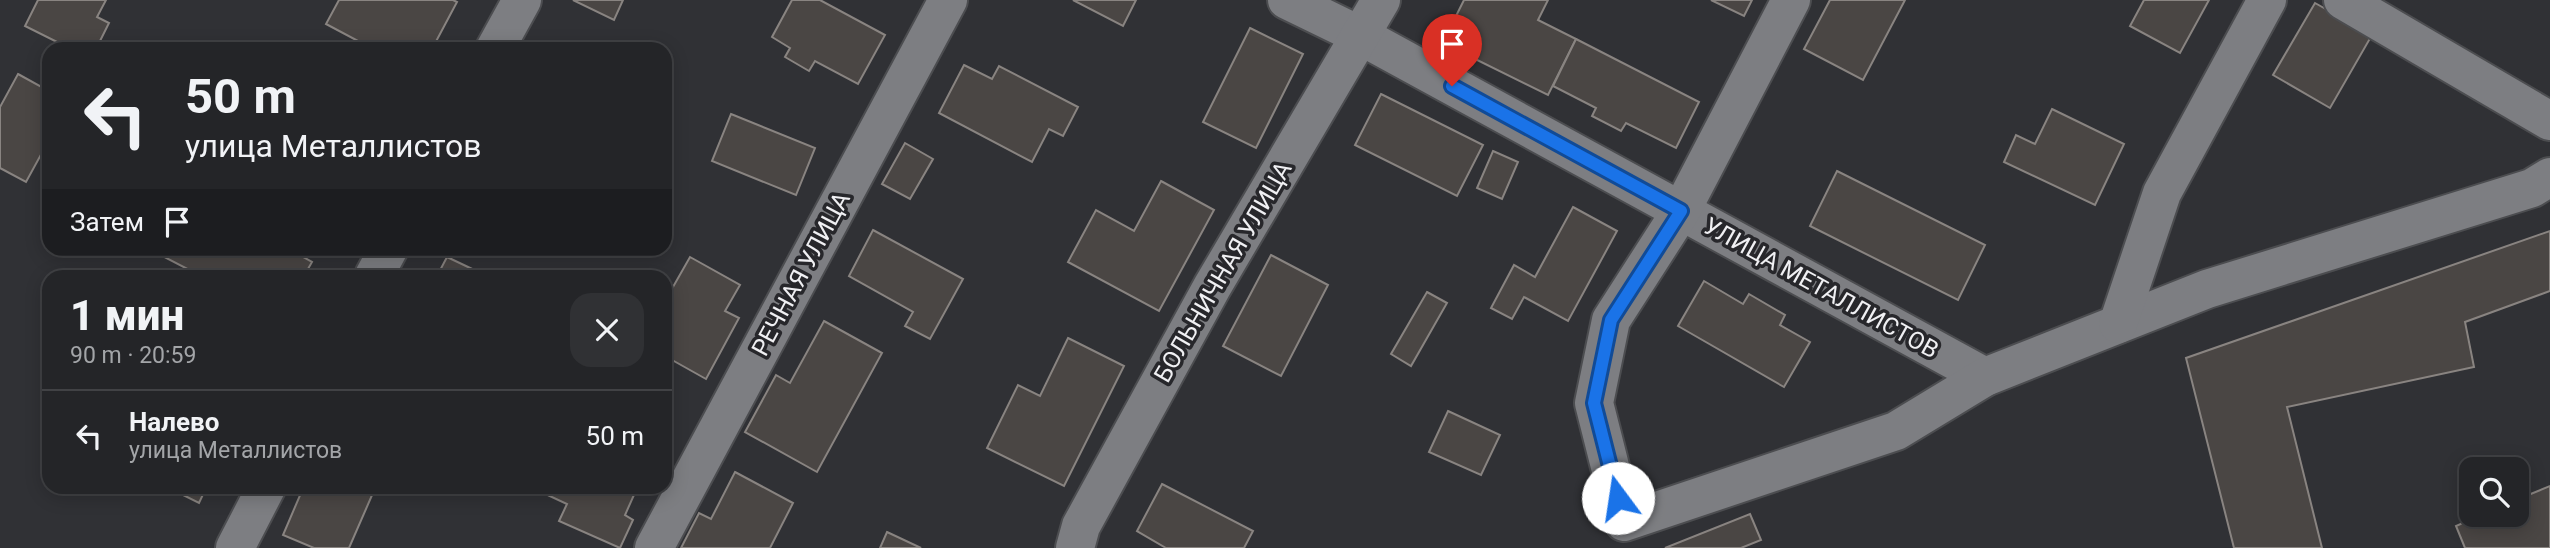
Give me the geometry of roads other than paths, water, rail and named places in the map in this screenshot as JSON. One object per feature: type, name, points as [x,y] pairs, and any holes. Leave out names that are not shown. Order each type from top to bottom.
[{"type":"street","points":[[499,42],[522,0]]},
{"type":"street","name":"РЕЧНАЯ УЛИЦА","points":[[654,548],[948,0]]},
{"type":"street","name":"УЛИЦА МЕТАЛЛИСТОВ","points":[[1287,0],[1361,36],[1985,377]]},
{"type":"street","name":"БОЛЬНИЧНАЯ УЛИЦА","points":[[1075,548],[1081,526],[1206,299],[1381,0]]},
{"type":"street","points":[[1791,0],[1681,211],[1611,320],[1594,403],[1624,522],[1896,431],[1985,377],[2207,289],[2532,188],[2550,177]]},
{"type":"street","points":[[2118,324],[2162,193],[2267,0]]},
{"type":"street","points":[[2343,0],[2550,121]]},
{"type":"street","points":[[235,548],[263,494]]}]
